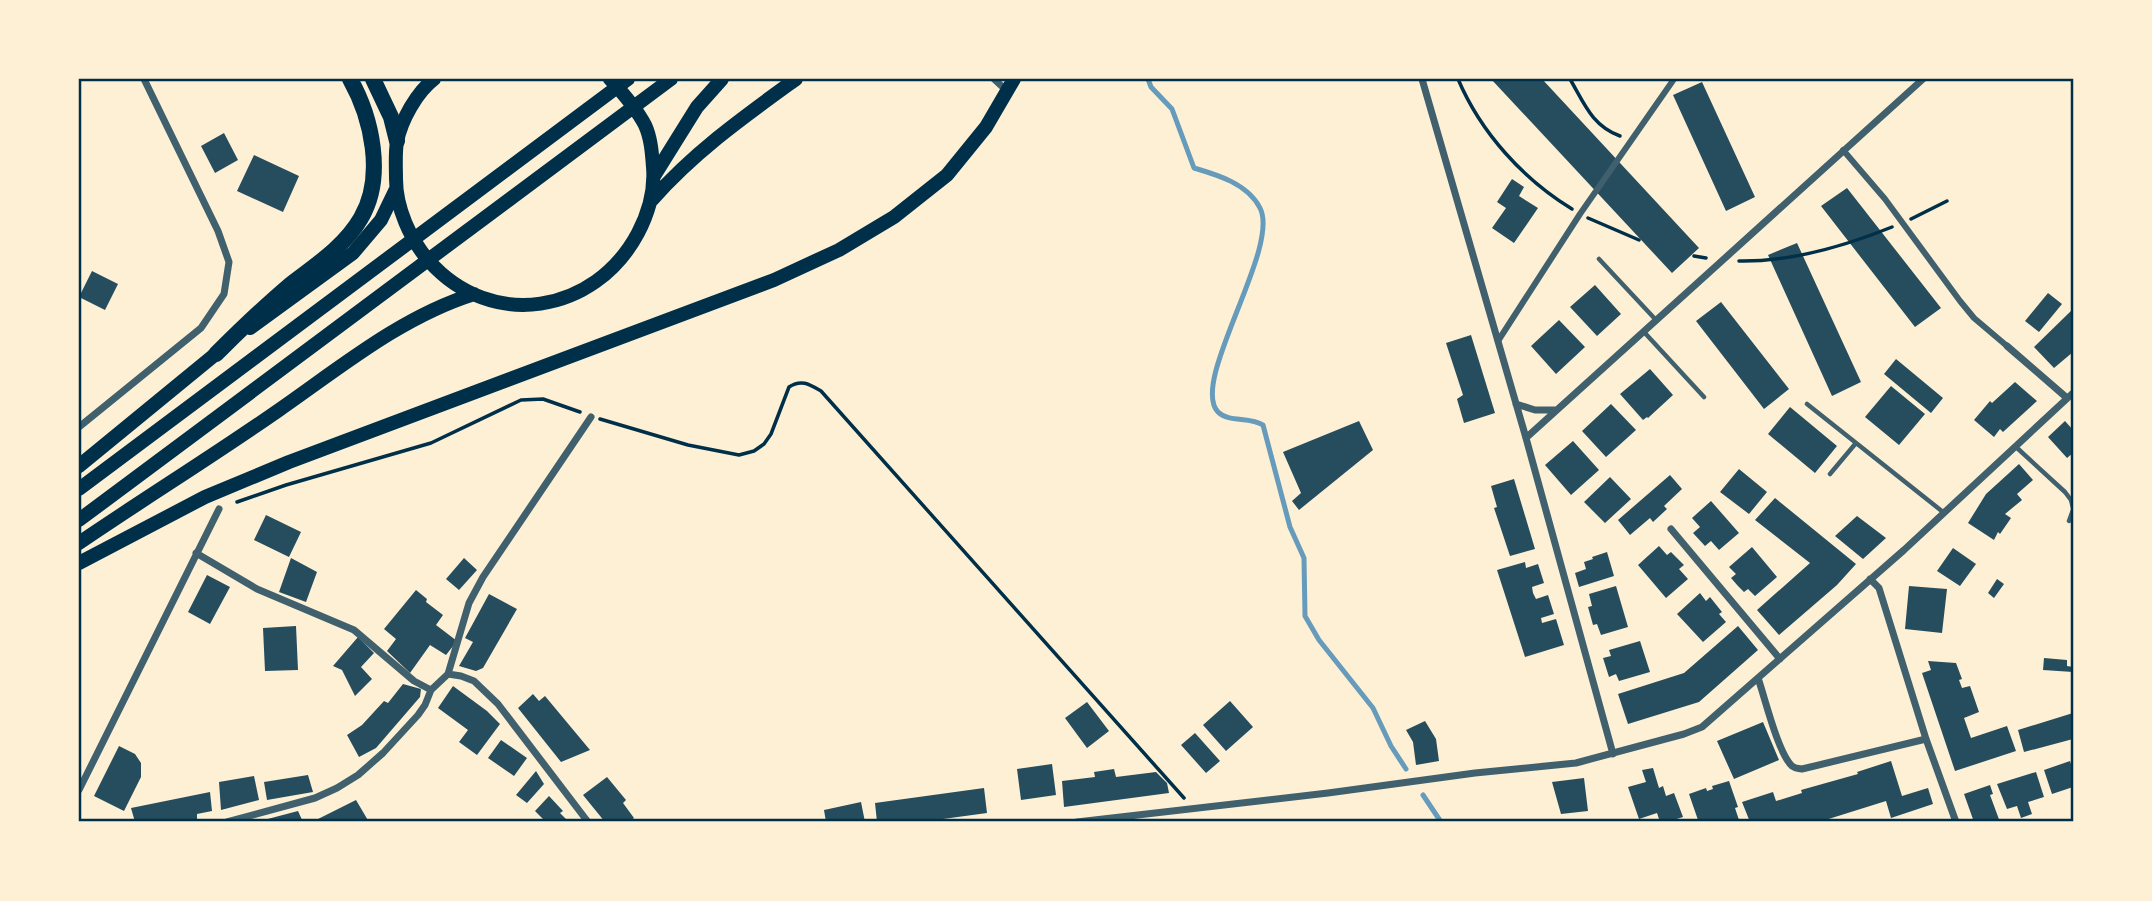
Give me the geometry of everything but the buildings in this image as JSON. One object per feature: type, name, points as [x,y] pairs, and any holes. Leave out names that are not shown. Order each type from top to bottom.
[{"type":"highway","points":[[216,354],[256,314],[326,258],[361,219],[372,183],[372,144],[367,116],[350,79]]},
{"type":"highway","points":[[373,79],[391,117],[397,141],[396,189],[405,223],[418,248],[440,273],[474,294],[514,304],[541,305],[566,299],[590,287],[611,269],[631,247],[652,200],[654,176],[651,146],[645,126],[610,79]]},
{"type":"highway","points":[[397,141],[407,114],[426,85],[434,79]]},
{"type":"highway","points":[[79,489],[628,79]]},
{"type":"highway","points":[[79,520],[671,79]]},
{"type":"highway","points":[[654,176],[697,107],[722,79]]},
{"type":"highway","points":[[652,200],[677,172],[712,141],[796,79]]},
{"type":"highway","points":[[79,563],[205,496],[774,280],[839,250],[894,217],[947,175],[986,127],[1011,85]]},
{"type":"highway","points":[[79,466],[216,354],[353,253],[381,220],[396,189]]},
{"type":"highway","points":[[79,543],[405,323],[474,294]]},
{"type":"street","points":[[79,427],[201,328],[224,294],[229,262],[218,231],[144,79]]},
{"type":"street","points":[[994,79],[1011,85]]},
{"type":"street","points":[[1422,79],[1526,438],[1613,754]]},
{"type":"street","points":[[1497,341],[1580,214],[1674,79]]},
{"type":"street","points":[[1526,438],[1923,79]]},
{"type":"street","points":[[1077,822],[1576,763],[1684,734],[1702,726],[1780,659],[2070,396],[1974,318],[1903,223],[1843,150]]},
{"type":"street","points":[[1516,404],[1535,410],[1556,410]]},
{"type":"street","points":[[227,822],[315,798],[337,788],[358,775],[383,753],[418,715],[430,690],[448,674],[469,603],[483,577],[591,417]]},
{"type":"street","points":[[79,790],[219,509]]},
{"type":"street","points":[[1671,528],[1780,659]]},
{"type":"street","points":[[196,553],[257,589],[354,630],[414,681],[430,690]]},
{"type":"street","points":[[1870,579],[1879,588],[1926,738],[1956,822]]},
{"type":"street","points":[[448,674],[474,681],[498,704],[588,822]]},
{"type":"street","points":[[1758,678],[1779,742],[1790,764],[1795,768],[1802,769],[1926,738]]},
{"type":"lane","points":[[1599,259],[1657,320]]},
{"type":"lane","points":[[1644,332],[1704,397]]},
{"type":"lane","points":[[1807,404],[1943,512]]},
{"type":"lane","points":[[1830,474],[1856,443]]},
{"type":"lane","points":[[2016,447],[2071,500],[2073,509],[2069,521]]},
{"type":"path","points":[[1458,79],[1480,120],[1519,169],[1580,214],[1639,240]]},
{"type":"path","points":[[1570,79],[1584,107],[1597,122],[1612,133],[1631,140]]},
{"type":"path","points":[[1737,261],[1766,260],[1843,244],[1903,223],[1947,201]]},
{"type":"path","points":[[1694,256],[1712,259]]},
{"type":"path","points":[[219,509],[286,485],[430,443],[521,400],[543,399],[591,417],[688,445],[739,455],[754,451],[764,444],[771,434],[789,387],[804,382],[821,391],[1194,808]]},
{"type":"waterway","points":[[1148,79],[1151,87],[1172,109],[1194,168],[1222,177],[1240,187],[1260,208],[1263,227],[1258,253],[1224,345],[1215,373],[1212,396],[1218,412],[1223,415],[1263,425],[1290,527],[1304,558],[1305,616],[1319,640],[1373,708],[1391,746],[1406,769]]},
{"type":"waterway","points":[[1423,795],[1441,822]]}]
